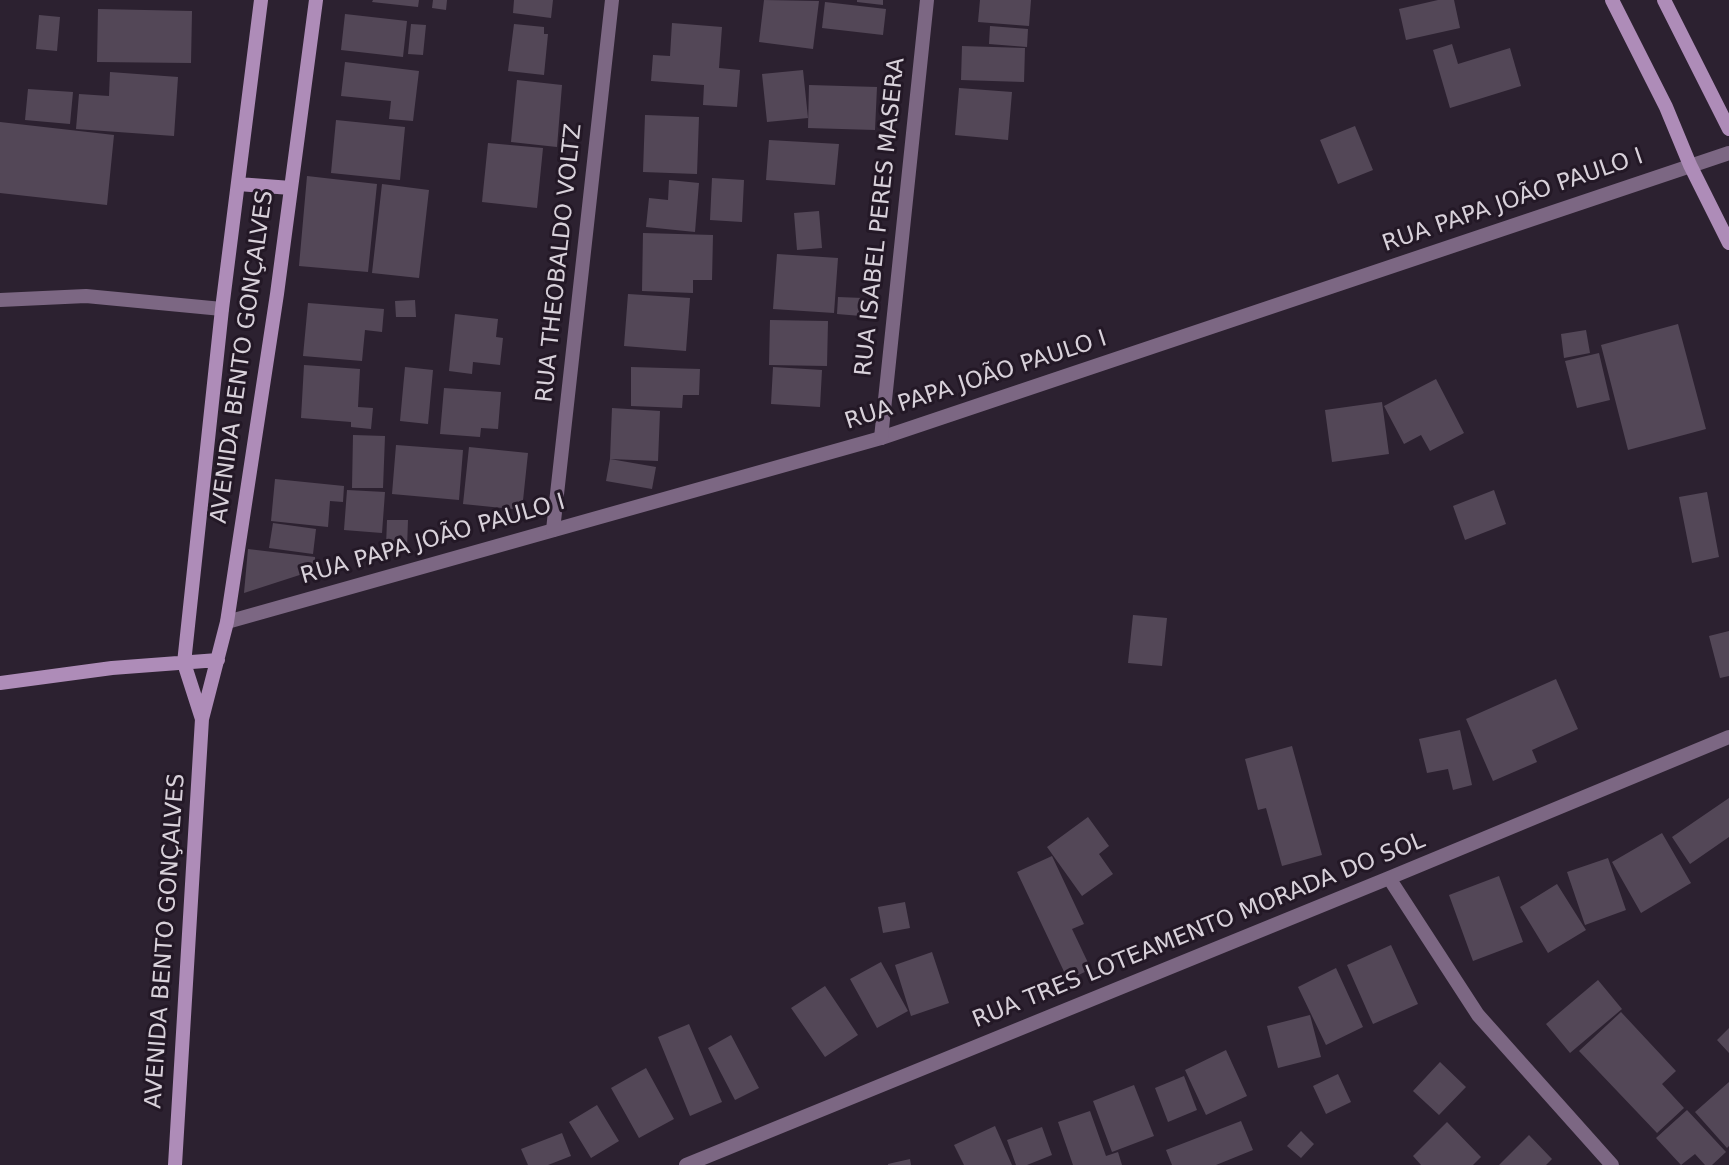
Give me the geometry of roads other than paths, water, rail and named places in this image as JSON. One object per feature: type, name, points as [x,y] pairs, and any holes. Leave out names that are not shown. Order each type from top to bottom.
[{"type":"main road","name":"AVENIDA BENTO GONÇALVES","points":[[202,719],[184,663],[222,309],[261,0]]},
{"type":"main road","name":"AVENIDA BENTO GONÇALVES","points":[[175,1165],[202,719],[227,622],[316,0]]},
{"type":"main road","points":[[1612,0],[1666,107],[1689,165],[1729,243]]},
{"type":"main road","points":[[1664,0],[1729,129]]},
{"type":"main road","points":[[238,184],[291,188]]},
{"type":"main road","points":[[0,683],[112,668],[218,660]]},
{"type":"street","name":"RUA THEOBALDO VOLTZ","points":[[553,530],[612,0]]},
{"type":"street","name":"RUA ISABEL PERES MASERA","points":[[881,438],[927,0]]},
{"type":"street","name":"RUA PAPA JOÃO PAULO I","points":[[227,622],[881,438],[1729,153]]},
{"type":"street","points":[[0,300],[86,296],[222,309]]},
{"type":"street","name":"RUA TRES LOTEAMENTO MORADA DO SOL","points":[[686,1165],[1729,737]]},
{"type":"street","points":[[1389,878],[1478,1015],[1612,1165]]}]
